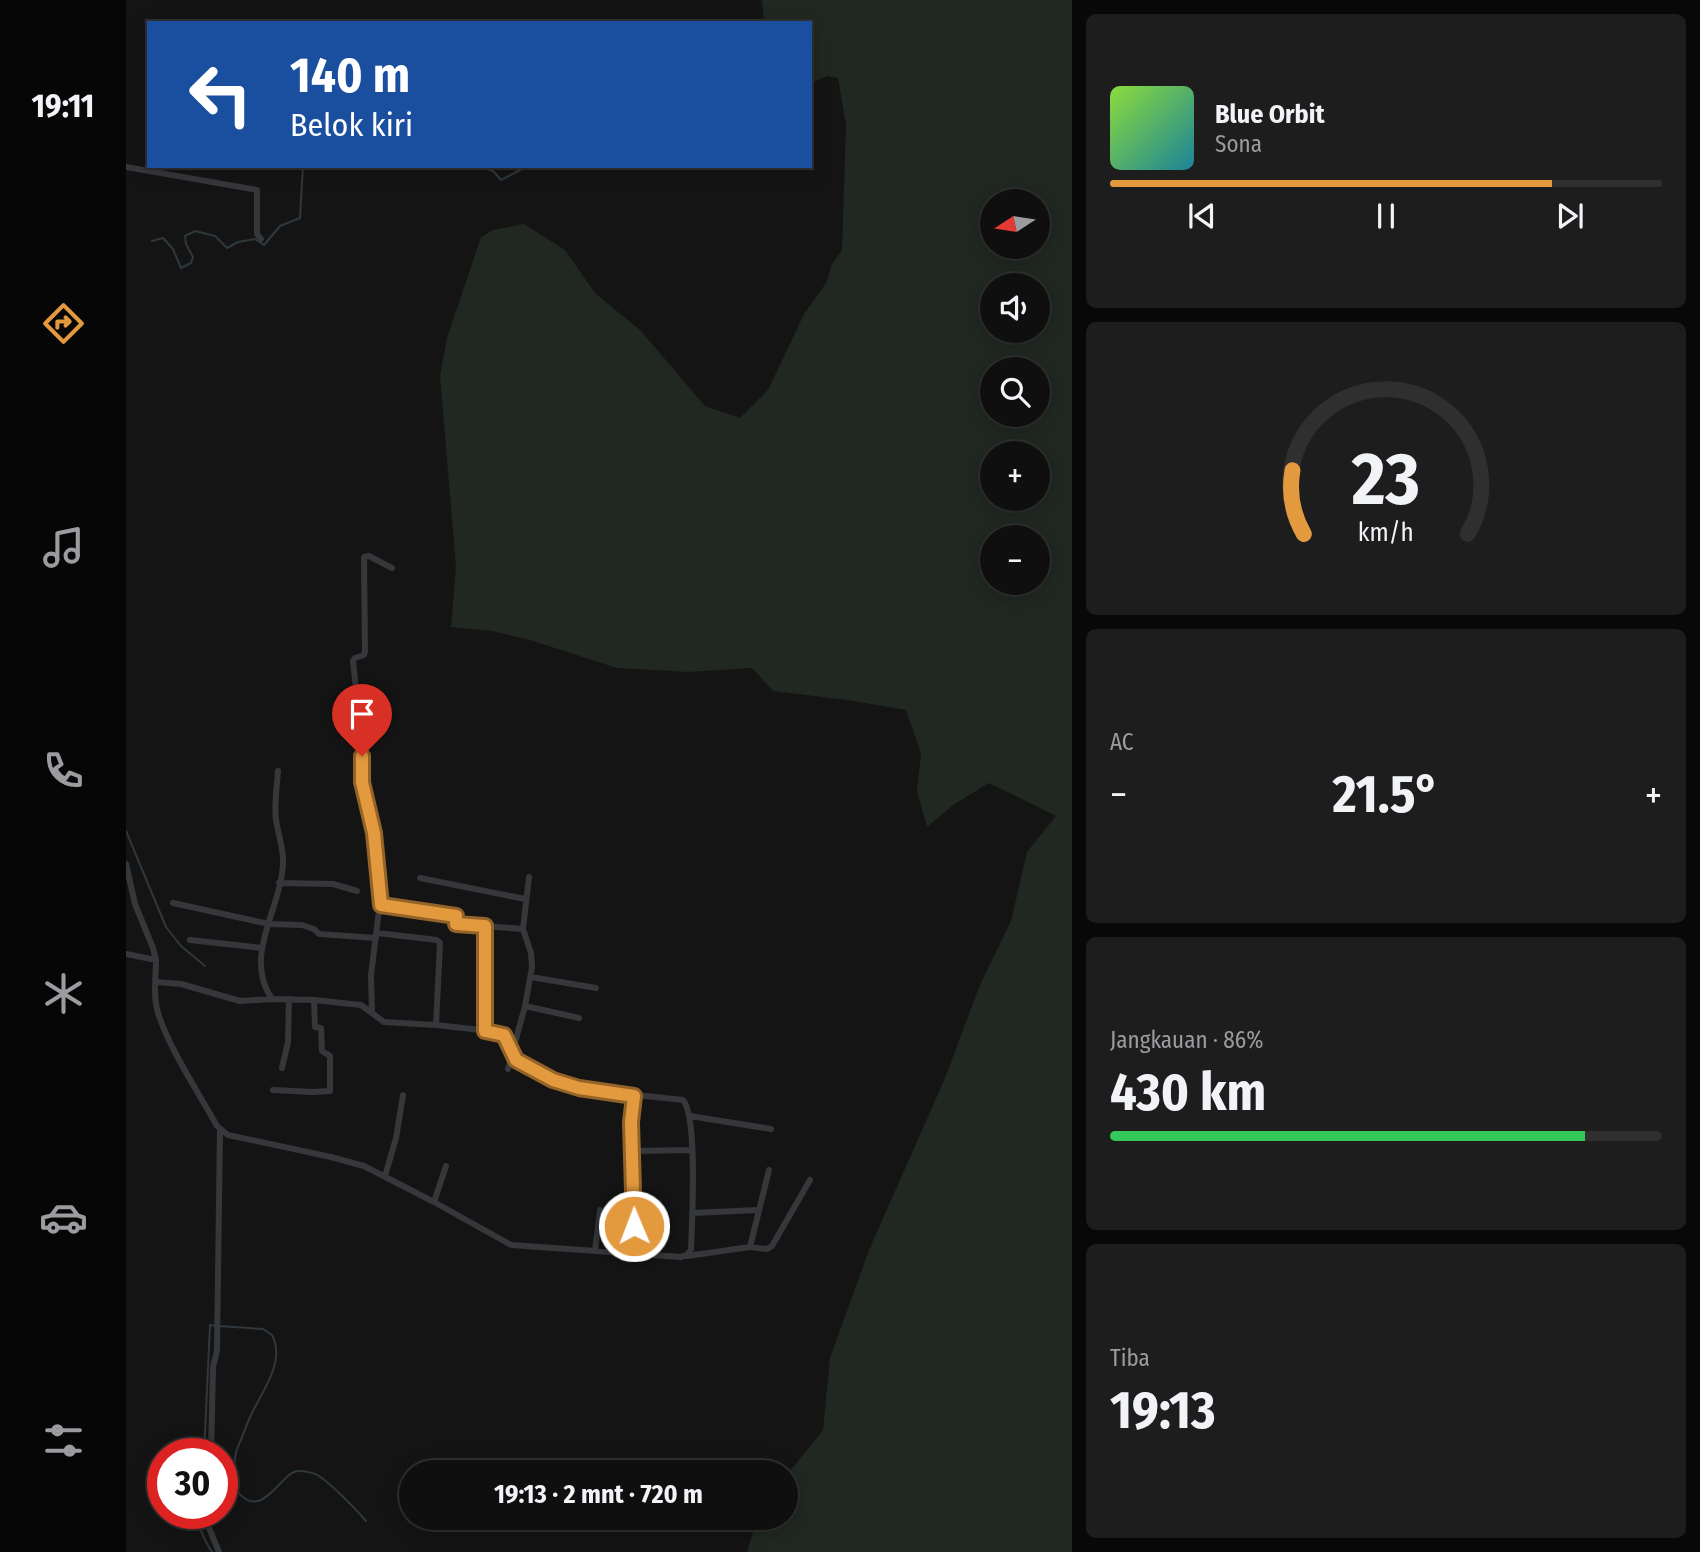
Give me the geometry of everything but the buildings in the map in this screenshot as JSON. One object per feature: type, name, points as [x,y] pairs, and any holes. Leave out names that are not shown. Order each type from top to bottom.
[{"type":"street","points":[[126,167],[257,190],[257,234],[261,239]]},
{"type":"street","points":[[372,1012],[371,975],[381,905],[374,833],[362,782],[362,746],[353,661],[364,655],[365,651],[364,557],[369,556],[392,568]]},
{"type":"street","points":[[272,999],[261,976],[262,948],[283,859],[276,817],[278,771]]},
{"type":"street","points":[[126,864],[135,904],[156,960],[155,996],[161,1020],[220,1129],[228,1135],[246,1141],[346,1160],[385,1176],[512,1245],[681,1257],[750,1247],[767,1249],[772,1245],[810,1180]]},
{"type":"street","points":[[508,1069],[531,977],[532,959],[523,929],[529,877]]},
{"type":"street","points":[[420,878],[525,899]]},
{"type":"street","points":[[279,883],[333,884],[357,891]]},
{"type":"street","points":[[173,902],[269,924],[302,925],[319,934],[437,940],[443,946],[436,1025]]},
{"type":"street","points":[[381,905],[456,916],[456,924],[523,929]]},
{"type":"street","points":[[485,926],[485,1031]]},
{"type":"street","points":[[190,940],[262,948]]},
{"type":"street","points":[[126,954],[156,960]]},
{"type":"street","points":[[531,977],[596,988]]},
{"type":"street","points":[[156,982],[181,984],[240,1000],[314,1000],[361,1005],[384,1022],[436,1025],[504,1035],[519,1062],[553,1080],[579,1088],[683,1100],[690,1116],[692,1213],[691,1249],[681,1257]]},
{"type":"street","points":[[282,1068],[288,1042],[289,999]]},
{"type":"street","points":[[273,1090],[330,1091],[330,1056],[322,1051],[321,1028],[315,1027],[314,1000]]},
{"type":"street","points":[[525,1006],[579,1018]]},
{"type":"street","points":[[385,1176],[394,1148],[403,1095]]},
{"type":"street","points":[[634,1096],[631,1122],[634,1151],[634,1226]]},
{"type":"street","points":[[690,1116],[771,1129]]},
{"type":"street","points":[[211,1438],[213,1367],[216,1351],[220,1129]]},
{"type":"street","points":[[634,1151],[691,1150]]},
{"type":"street","points":[[434,1202],[446,1166]]},
{"type":"street","points":[[750,1247],[769,1170]]},
{"type":"street","points":[[595,1251],[600,1210]]},
{"type":"street","points":[[692,1213],[758,1210]]},
{"type":"street","points":[[209,1529],[219,1552]]},
{"type":"shaded area","points":[[762,0],[1072,0],[1072,1552],[748,1552],[754,1530],[798,1530],[798,1461],[823,1430],[830,1358],[869,1250],[945,1078],[979,987],[1011,921],[1027,852],[1056,816],[989,783],[953,805],[927,827],[917,791],[921,753],[906,710],[773,691],[752,668],[688,672],[617,668],[530,640],[493,631],[451,627],[456,567],[440,376],[447,338],[481,237],[493,230],[524,224],[565,250],[595,293],[641,331],[705,406],[740,418],[768,390],[804,314],[826,283],[832,264],[842,250],[846,125],[838,78],[828,76],[812,82],[812,21],[764,21]]},
{"type":"waterway","points":[[152,241],[163,238],[173,249],[181,268],[191,263],[193,257],[185,236],[195,231],[215,236],[227,248],[238,242],[255,239],[264,245],[280,226],[300,218],[303,168]]},
{"type":"waterway","points":[[486,168],[501,180],[524,168]]},
{"type":"waterway","points":[[126,831],[166,927],[181,946],[205,966]]},
{"type":"waterway","points":[[205,1438],[210,1325],[216,1326]]},
{"type":"waterway","points":[[219,1326],[263,1329],[272,1335],[276,1345],[271,1376],[236,1452],[234,1486],[237,1491],[246,1500],[255,1502],[264,1499],[293,1473],[309,1472],[330,1485],[366,1521]]},
{"type":"waterway","points":[[200,1529],[212,1552]]},
{"type":"route","points":[[362,756],[362,782],[374,833],[381,905],[456,916],[456,924],[485,926],[485,1031],[504,1035],[516,1060],[553,1080],[579,1088],[634,1096],[631,1136],[634,1151],[634,1226]]}]
